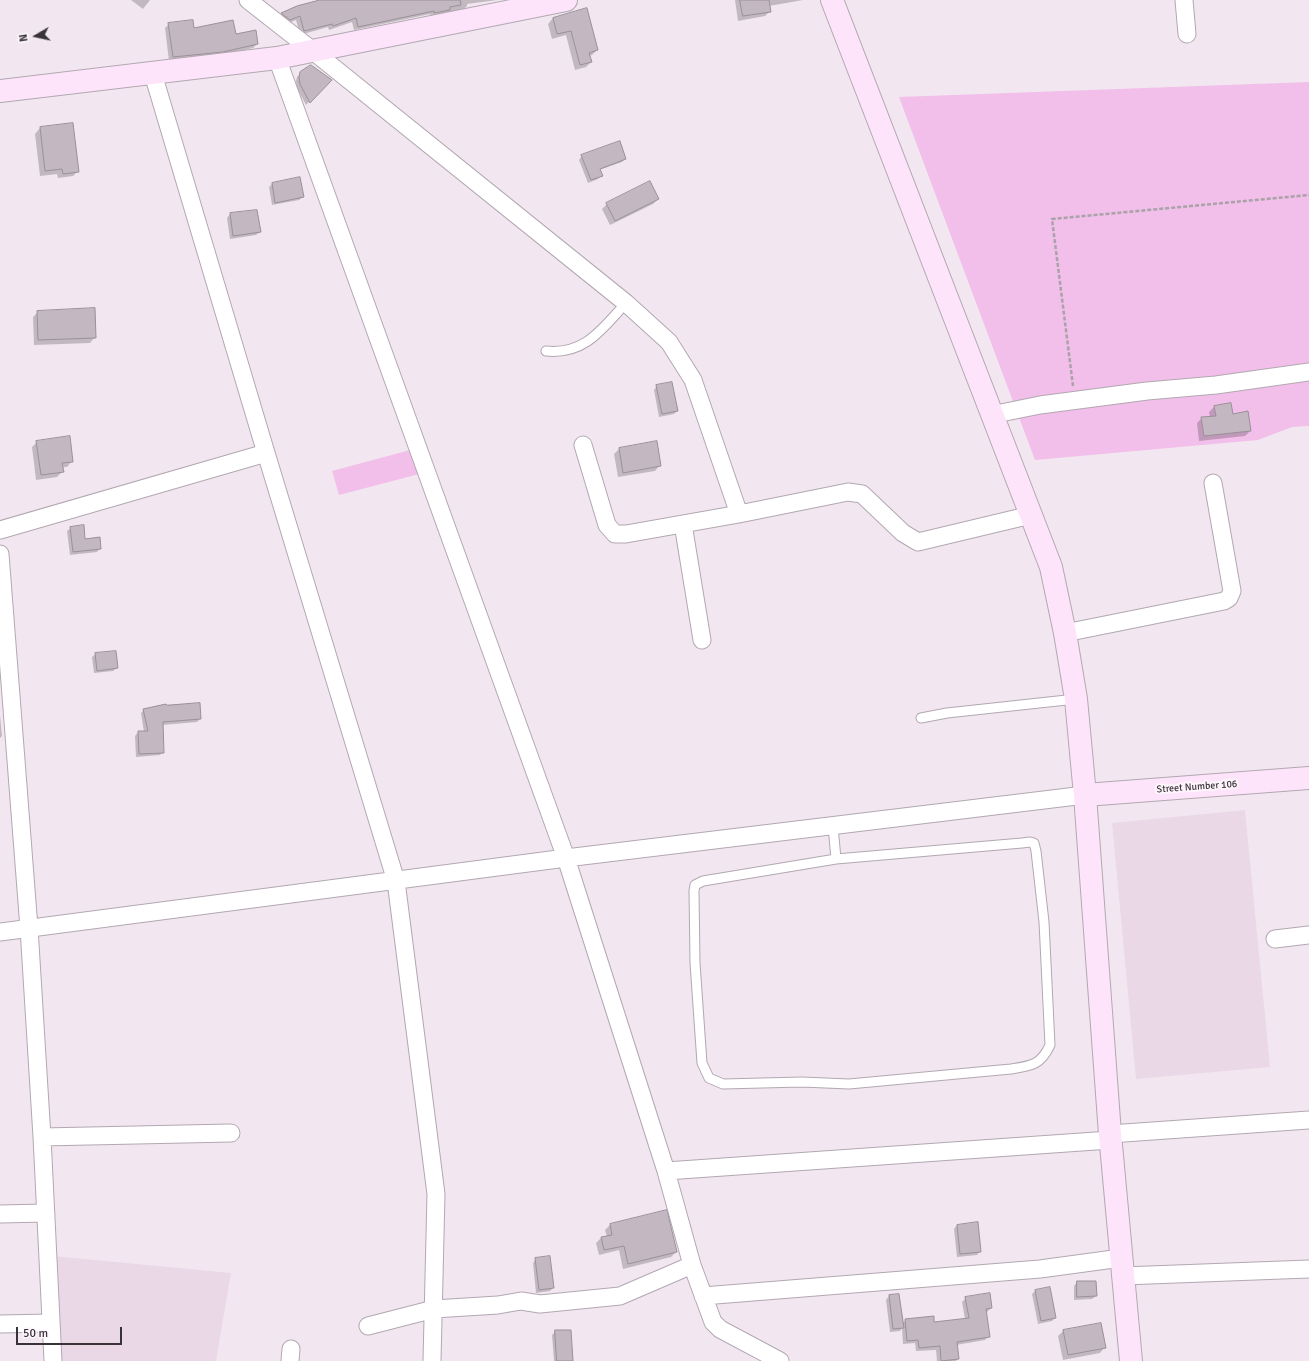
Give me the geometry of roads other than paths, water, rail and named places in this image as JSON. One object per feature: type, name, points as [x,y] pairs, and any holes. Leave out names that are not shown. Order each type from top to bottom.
[{"type":"street","points":[[248,0],[626,303],[669,342],[693,380],[739,514]]},
{"type":"street","points":[[0,91],[153,74],[277,58],[566,0]]},
{"type":"street","points":[[832,0],[1051,568],[1065,633],[1076,699],[1085,795],[1110,1137],[1130,1361]]},
{"type":"street","points":[[1184,0],[1187,34]]},
{"type":"street","points":[[277,58],[566,858],[666,1171],[692,1265],[713,1322],[720,1329],[780,1361]]},
{"type":"street","points":[[153,74],[396,881],[436,1194],[432,1361]]},
{"type":"street","points":[[991,415],[1040,405],[1147,391],[1216,385],[1309,372]]},
{"type":"street","points":[[583,445],[607,525],[615,534],[626,534],[739,514],[848,492],[862,494],[903,533],[918,542],[1031,515]]},
{"type":"street","points":[[0,530],[266,453]]},
{"type":"street","points":[[1065,633],[1224,601],[1229,598],[1232,591],[1213,483]]},
{"type":"street","points":[[683,524],[702,640]]},
{"type":"street","points":[[0,554],[29,928],[42,1137],[53,1361]]},
{"type":"street","name":"Street Number 106","points":[[1085,795],[1309,778]]},
{"type":"street","points":[[0,932],[566,858],[1085,795]]},
{"type":"street","points":[[1275,938],[1309,935]]},
{"type":"street","points":[[666,1171],[1110,1137],[1309,1120]]},
{"type":"street","points":[[42,1137],[231,1133]]},
{"type":"street","points":[[0,1214],[46,1213]]},
{"type":"street","points":[[368,1326],[434,1309],[521,1301],[540,1304],[620,1296],[692,1265]]},
{"type":"street","points":[[704,1296],[1040,1269],[1122,1267],[1309,1268]]},
{"type":"street","points":[[0,1324],[50,1323]]},
{"type":"lane","points":[[546,351],[558,352],[583,344],[595,336],[626,303]]},
{"type":"lane","points":[[921,718],[947,713],[1076,699]]},
{"type":"lane","points":[[833,826],[836,859]]},
{"type":"lane","points":[[1030,842],[1034,843],[1044,922],[1050,1045],[1046,1055],[1039,1062],[1032,1065],[1011,1069],[849,1084],[802,1082],[724,1084],[709,1078],[702,1063],[696,978],[695,885],[703,881],[836,859],[1022,844],[1030,842]]}]
